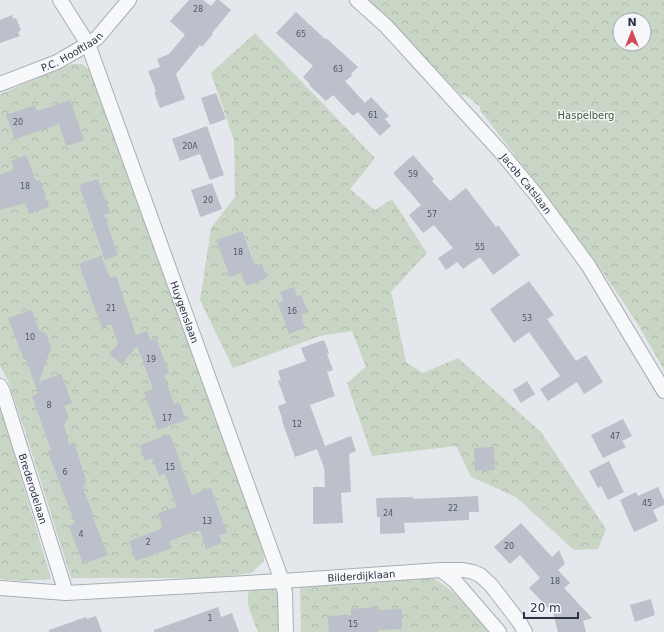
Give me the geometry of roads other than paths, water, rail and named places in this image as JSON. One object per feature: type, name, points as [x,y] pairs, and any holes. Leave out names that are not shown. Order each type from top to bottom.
[{"type":"street","name":"Huygenslaan","points":[[60,0],[88,44],[282,580],[285,593],[286,632]]},
{"type":"street","name":"P.C. Hooftlaan","points":[[0,84],[57,62],[88,44],[97,38],[130,0]]},
{"type":"street","name":"Jacob Catslaan","points":[[357,0],[386,26],[500,151],[538,197],[588,265],[664,391]]},
{"type":"street","name":"Brederodelaan","points":[[0,386],[66,592]]},
{"type":"street","name":"Bilderdijklaan","points":[[282,580],[441,570],[463,570],[480,575],[520,622],[525,632]]},
{"type":"street","points":[[441,570],[455,580],[499,632]]},
{"type":"street","points":[[0,588],[66,592],[282,580]]},
{"type":"park label","name":"Haspelberg","points":[[586,115]]}]
